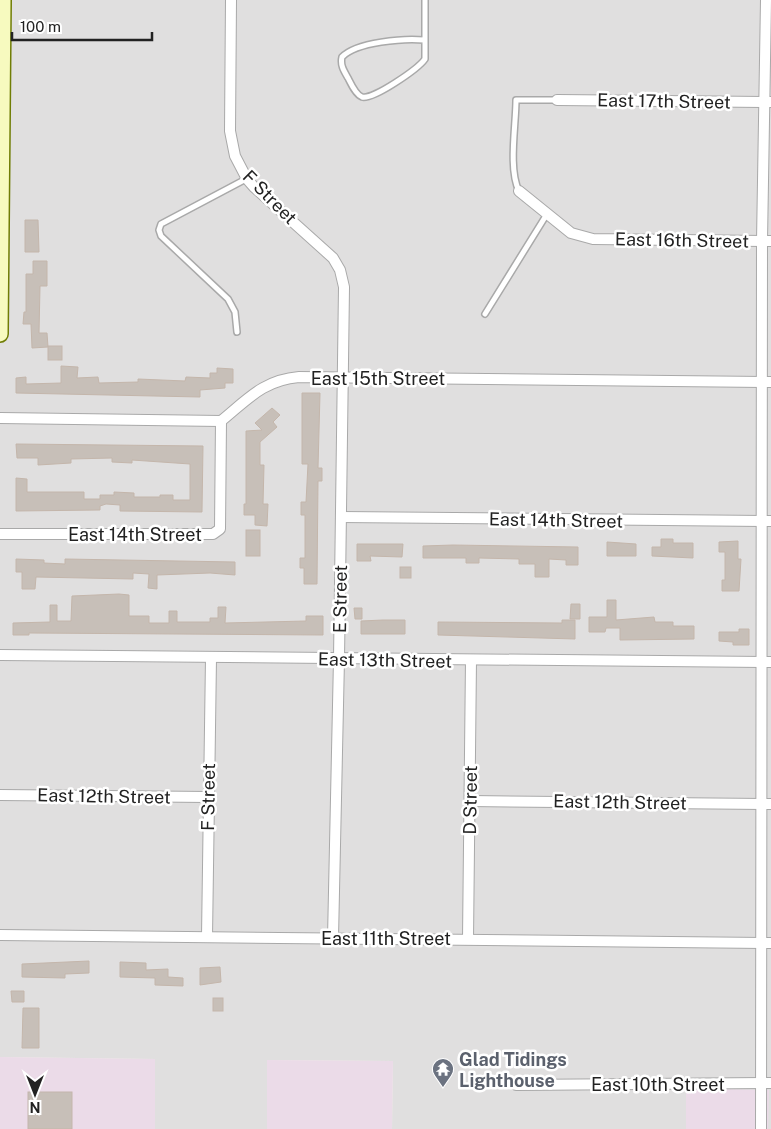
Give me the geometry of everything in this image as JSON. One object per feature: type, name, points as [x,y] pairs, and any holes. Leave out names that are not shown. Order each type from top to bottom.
[{"type":"main road","points":[[0,334],[3,0]]},
{"type":"street","name":"F Street","points":[[231,0],[230,131],[235,156],[247,179],[333,258],[340,270],[344,286],[343,379]]},
{"type":"street","points":[[761,1129],[766,1084],[760,943],[766,804],[768,102],[766,0]]},
{"type":"street","name":"East 17th Street","points":[[557,100],[768,102]]},
{"type":"street","name":"East 16th Street","points":[[520,191],[571,233],[593,239],[767,241]]},
{"type":"street","name":"East 15th Street","points":[[220,421],[261,387],[283,378],[767,382]]},
{"type":"street","name":"E Street","points":[[333,938],[340,659],[343,379]]},
{"type":"street","points":[[0,418],[220,421]]},
{"type":"street","name":"East 14th Street","points":[[0,534],[213,534],[220,529],[222,481],[220,421]]},
{"type":"street","name":"East 14th Street","points":[[341,517],[767,521]]},
{"type":"street","name":"East 13th Street","points":[[0,655],[766,662]]},
{"type":"street","name":"F Street","points":[[207,937],[210,658]]},
{"type":"street","name":"D Street","points":[[468,939],[471,660]]},
{"type":"street","name":"East 12th Street","points":[[0,795],[208,797]]},
{"type":"street","name":"East 12th Street","points":[[470,800],[766,804]]},
{"type":"street","name":"East 11th Street","points":[[0,935],[771,943]]},
{"type":"street","name":"East 10th Street","points":[[516,1085],[766,1084]]},
{"type":"lane","points":[[424,40],[409,39],[373,44],[348,52],[342,56],[342,67],[360,96],[368,97],[416,70],[425,59],[425,0]]},
{"type":"lane","points":[[520,191],[515,183],[514,170],[516,100],[557,100]]},
{"type":"lane","points":[[237,332],[235,312],[228,299],[161,236],[158,230],[161,224],[247,179]]},
{"type":"lane","points":[[485,314],[547,214]]},
{"type":"shaded area","points":[[0,0],[771,0],[771,1129],[392,1129],[393,1061],[267,1060],[267,1129],[155,1129],[155,1059],[0,1057]]},
{"type":"shaded area","points":[[0,1057],[155,1059],[155,1129],[0,1129]]},
{"type":"shaded area","points":[[267,1060],[393,1061],[392,1129],[267,1129]]},
{"type":"shaded area","points":[[686,1088],[769,1090],[768,1129],[686,1129]]},
{"type":"building","points":[[25,220],[38,220],[39,252],[25,252]]},
{"type":"building","points":[[33,261],[47,261],[47,286],[40,286],[39,333],[47,333],[48,347],[32,348],[31,324],[23,324],[24,312],[26,312],[26,274],[33,274]]},
{"type":"building","points":[[48,346],[62,346],[62,360],[48,360]]},
{"type":"building","points":[[61,366],[78,367],[77,378],[98,377],[99,383],[138,382],[138,379],[185,381],[186,377],[210,378],[210,373],[217,373],[217,368],[233,369],[233,383],[225,383],[225,388],[200,390],[200,397],[16,393],[16,378],[26,377],[26,384],[61,383]]},
{"type":"building","points":[[302,393],[320,393],[318,468],[322,468],[322,481],[318,481],[317,584],[304,584],[304,568],[300,568],[300,558],[305,558],[305,515],[301,515],[301,502],[306,502],[308,464],[302,464]]},
{"type":"building","points":[[272,408],[280,415],[273,422],[277,427],[260,442],[260,465],[264,465],[263,504],[268,504],[267,526],[255,525],[255,515],[244,515],[244,504],[246,504],[246,431],[262,430],[255,423]]},
{"type":"building","points":[[16,444],[203,446],[202,512],[120,511],[120,505],[106,504],[100,506],[100,510],[16,511],[16,478],[27,479],[27,492],[84,492],[84,499],[100,499],[100,495],[114,495],[114,492],[134,493],[134,497],[173,495],[173,500],[190,500],[190,464],[132,460],[132,463],[112,462],[112,458],[71,459],[71,463],[38,465],[38,458],[17,458]]},
{"type":"building","points":[[246,530],[260,530],[260,556],[246,556]]},
{"type":"building","points":[[661,539],[673,539],[673,543],[693,543],[693,558],[652,556],[652,547],[661,547]]},
{"type":"building","points":[[738,541],[738,559],[741,559],[739,591],[722,591],[722,580],[725,580],[725,552],[719,552],[719,542]]},
{"type":"building","points":[[607,542],[636,544],[636,556],[607,556]]},
{"type":"building","points":[[357,544],[403,544],[402,557],[370,556],[371,561],[357,561]]},
{"type":"building","points":[[423,546],[578,547],[578,565],[566,565],[566,560],[549,559],[549,577],[535,577],[535,564],[519,564],[519,559],[479,558],[479,563],[466,563],[466,558],[423,558]]},
{"type":"building","points":[[16,559],[44,560],[44,563],[65,564],[65,559],[235,562],[235,575],[210,573],[157,575],[157,589],[148,588],[149,574],[133,573],[133,579],[36,577],[35,589],[22,589],[22,572],[16,572]]},
{"type":"building","points":[[400,567],[411,567],[411,578],[400,578]]},
{"type":"building","points":[[129,595],[129,616],[149,616],[149,623],[169,623],[169,611],[177,611],[177,622],[210,622],[210,618],[218,618],[218,607],[226,607],[225,623],[306,621],[306,616],[323,616],[323,635],[29,633],[29,635],[13,635],[13,623],[50,622],[50,605],[57,605],[57,621],[71,621],[72,596]]},
{"type":"building","points":[[607,600],[616,600],[616,620],[654,617],[655,622],[673,622],[673,626],[694,626],[694,639],[620,640],[620,628],[606,628],[605,632],[589,632],[589,617],[607,617]]},
{"type":"building","points":[[571,604],[580,604],[580,619],[570,619]]},
{"type":"building","points":[[354,608],[362,608],[362,619],[355,619]]},
{"type":"building","points":[[405,620],[405,634],[361,634],[361,621]]},
{"type":"building","points":[[562,620],[575,620],[575,639],[438,635],[438,622],[562,623]]},
{"type":"building","points":[[739,629],[749,629],[749,645],[733,645],[733,642],[719,641],[719,632],[739,632]]},
{"type":"building","points":[[89,961],[89,973],[65,974],[65,978],[22,977],[22,964]]},
{"type":"building","points":[[120,962],[146,963],[146,970],[168,969],[168,977],[183,978],[183,986],[155,985],[155,978],[120,977]]},
{"type":"building","points":[[220,967],[221,982],[200,985],[200,968]]},
{"type":"building","points":[[11,991],[24,991],[24,1002],[12,1002]]},
{"type":"building","points":[[213,998],[223,998],[223,1011],[213,1011]]},
{"type":"building","points":[[23,1008],[39,1008],[39,1048],[22,1048]]},
{"type":"building","points":[[28,1092],[72,1092],[72,1129],[28,1129]]},
{"type":"place","name":"Glad Tidings Lighthouse","points":[[443,1088]]}]
